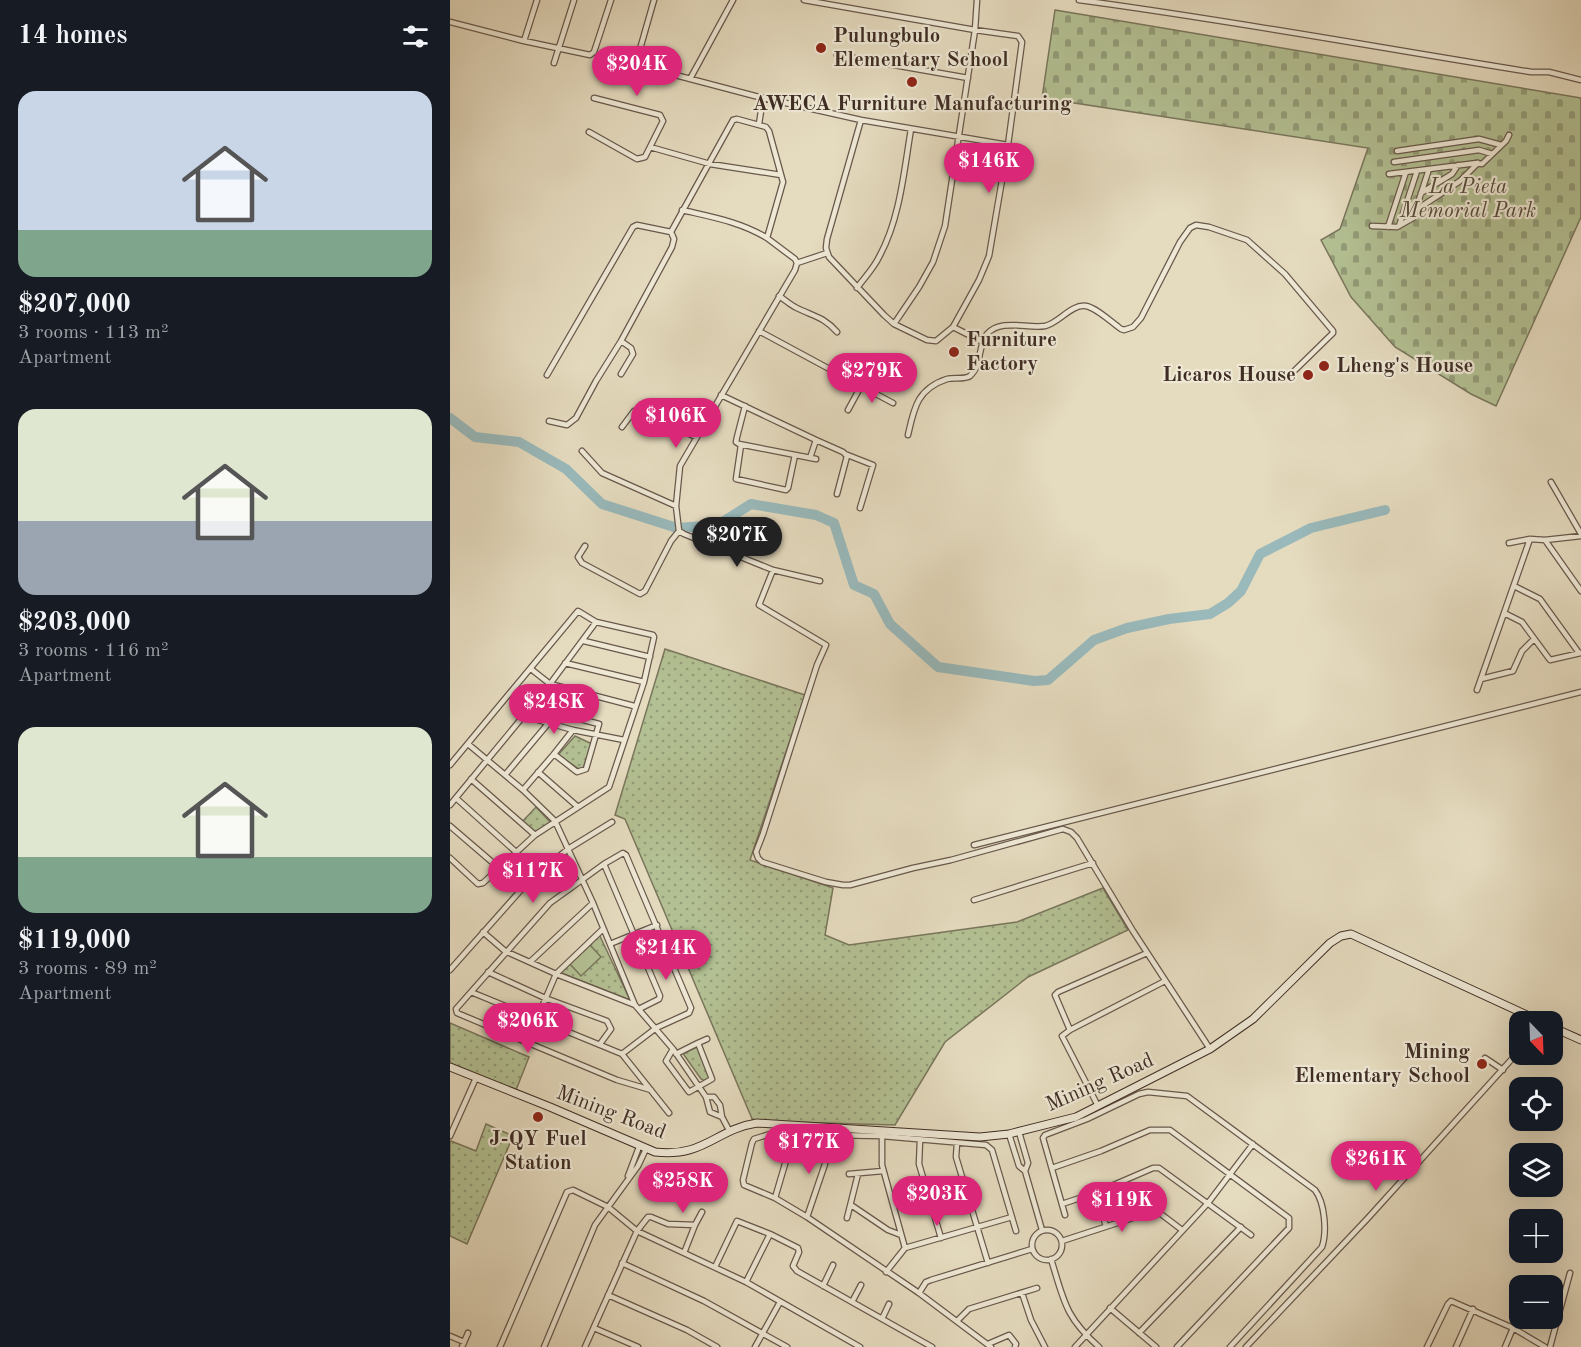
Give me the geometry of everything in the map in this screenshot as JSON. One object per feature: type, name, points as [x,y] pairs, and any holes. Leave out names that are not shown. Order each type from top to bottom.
[{"type":"street","points":[[524,42],[537,1],[530,0]]},
{"type":"street","points":[[554,63],[574,0]]},
{"type":"street","points":[[450,22],[524,42],[593,54],[611,0]]},
{"type":"street","points":[[654,0],[638,56],[639,63],[645,67],[763,98],[861,120],[1008,145]]},
{"type":"street","points":[[690,79],[734,0]]},
{"type":"street","points":[[804,0],[1018,36],[1020,39],[1021,53],[1008,145],[989,256],[979,280],[953,327],[936,341],[927,340],[894,324],[857,288],[827,253],[826,239],[861,120]]},
{"type":"street","points":[[894,324],[919,287],[940,244],[945,226],[975,30],[977,0]]},
{"type":"street","points":[[1079,0],[1261,26],[1405,52],[1524,71],[1549,72],[1581,80]]},
{"type":"street","points":[[837,55],[968,78]]},
{"type":"street","points":[[589,132],[638,159],[645,157],[663,121],[662,116],[594,98]]},
{"type":"street","points":[[759,124],[763,98]]},
{"type":"street","points":[[549,421],[567,425],[576,418],[674,243],[671,232],[735,119],[759,124],[769,131],[781,175],[782,190],[767,238]]},
{"type":"street","points":[[857,288],[879,257],[896,214],[911,129]]},
{"type":"street","points":[[1389,174],[1482,164],[1509,135]]},
{"type":"street","points":[[1397,151],[1479,139],[1501,145]]},
{"type":"street","points":[[650,147],[710,165],[781,175]]},
{"type":"street","points":[[1394,162],[1479,150],[1492,154]]},
{"type":"street","points":[[1415,211],[1460,181],[1478,163]]},
{"type":"street","points":[[1421,193],[1452,174],[1458,165]]},
{"type":"street","points":[[1426,178],[1440,168]]},
{"type":"street","points":[[1372,226],[1399,226],[1413,218],[1429,169]]},
{"type":"street","points":[[1399,226],[1417,171]]},
{"type":"street","points":[[1388,226],[1406,172]]},
{"type":"street","points":[[585,546],[578,557],[582,564],[640,594],[645,591],[679,528],[675,506],[680,466],[795,270],[797,263],[795,259],[752,229],[682,210]]},
{"type":"street","points":[[547,375],[633,227],[638,225],[671,232]]},
{"type":"street","points":[[908,435],[922,392],[948,379],[965,378],[970,375],[981,355],[983,342],[990,331],[996,328],[1045,326],[1083,306],[1092,308],[1121,329],[1129,330],[1141,318],[1187,232],[1196,225],[1247,240],[1285,274],[1333,331],[1288,377]]},
{"type":"street","points":[[797,263],[827,253]]},
{"type":"street","points":[[779,296],[796,307],[829,322],[837,332]]},
{"type":"street","points":[[953,327],[983,342]]},
{"type":"street","points":[[759,331],[893,403]]},
{"type":"street","points":[[621,341],[631,348],[633,354],[621,374]]},
{"type":"street","points":[[848,410],[861,386]]},
{"type":"street","points":[[720,395],[873,465],[860,508]]},
{"type":"street","points":[[745,406],[736,442],[741,445],[813,459],[816,440]]},
{"type":"street","points":[[622,427],[634,411],[696,437]]},
{"type":"street","points":[[741,445],[736,478],[786,490],[789,488],[795,455]]},
{"type":"street","points":[[582,451],[602,473],[675,506]]},
{"type":"street","points":[[837,494],[847,459],[845,454]]},
{"type":"street","points":[[1509,543],[1581,535],[1551,482]]},
{"type":"street","points":[[679,528],[726,552],[773,570],[820,582]]},
{"type":"street","points":[[1477,690],[1530,539]]},
{"type":"street","points":[[1545,540],[1581,591]]},
{"type":"street","points":[[773,570],[759,601],[761,607],[826,645],[764,834],[756,852],[758,858],[762,862],[843,885],[951,861],[1064,829],[1077,838],[1147,953],[1210,1049]]},
{"type":"street","points":[[1504,613],[1522,622],[1550,660],[1580,653],[1540,599],[1514,586]]},
{"type":"street","points":[[450,765],[578,611],[596,622],[653,634],[655,639],[644,682],[634,706],[609,787],[535,835],[483,883],[478,884],[450,858]]},
{"type":"street","points":[[450,805],[550,684],[596,622]]},
{"type":"street","points":[[1481,679],[1512,671],[1522,651],[1534,639]]},
{"type":"street","points":[[584,641],[650,657]]},
{"type":"street","points":[[565,663],[644,682]]},
{"type":"street","points":[[531,669],[550,684],[634,706]]},
{"type":"street","points":[[974,845],[1581,692]]},
{"type":"street","points":[[505,775],[556,714],[600,726],[586,769],[582,772],[578,772],[554,754]]},
{"type":"street","points":[[524,716],[573,730],[624,740]]},
{"type":"street","points":[[523,790],[573,730]]},
{"type":"street","points":[[468,744],[523,790],[555,821],[637,1007],[675,1052],[706,1097],[710,1112],[722,1117]]},
{"type":"street","points":[[538,772],[578,807]]},
{"type":"street","points":[[471,779],[535,835]]},
{"type":"street","points":[[456,798],[516,852]]},
{"type":"street","points":[[450,970],[528,882],[568,849],[612,822]]},
{"type":"street","points":[[1071,832],[1072,822]]},
{"type":"street","points":[[450,826],[499,868]]},
{"type":"street","points":[[622,1054],[656,1028],[691,1011],[657,925],[626,855],[623,853],[550,903],[505,951],[456,1009],[457,1013],[617,1080],[651,1090]]},
{"type":"street","points":[[974,900],[1093,863]]},
{"type":"street","points":[[483,932],[505,951],[637,1007],[660,998],[604,864]]},
{"type":"street","points":[[530,962],[593,903]]},
{"type":"street","points":[[610,944],[657,925]]},
{"type":"street","points":[[527,1042],[555,974],[603,929]]},
{"type":"street","name":"Mining Road","points":[[451,1069],[550,1107],[642,1148],[667,1154],[691,1151],[749,1124],[767,1123],[980,1137],[1019,1132],[1076,1117],[1210,1049],[1253,1019],[1341,936],[1351,934],[1518,1011]]},
{"type":"street","points":[[1070,1030],[1055,995],[1058,992],[1147,953]]},
{"type":"street","points":[[488,972],[545,998],[608,1022],[611,1029],[600,1044]]},
{"type":"street","points":[[1098,1106],[1062,1036],[1165,981]]},
{"type":"street","points":[[471,992],[622,1054],[669,1113]]},
{"type":"street","points":[[1563,1032],[1581,1040]]},
{"type":"street","points":[[698,1043],[713,1078],[689,1092],[666,1061],[675,1052],[707,1039]]},
{"type":"street","points":[[1485,1058],[1503,1070]]},
{"type":"street","points":[[1246,1347],[1509,1063]]},
{"type":"street","points":[[450,1136],[476,1078]]},
{"type":"street","points":[[1065,1215],[1043,1138],[1045,1135],[1079,1123],[1139,1094],[1148,1092],[1187,1096],[1315,1190],[1321,1199],[1324,1238],[1322,1247],[1230,1347]]},
{"type":"street","points":[[706,1097],[714,1097],[717,1100],[730,1132]]},
{"type":"street","points":[[1052,1168],[1101,1151],[1150,1130],[1170,1130],[1287,1215],[1289,1228],[1177,1347]]},
{"type":"street","points":[[1019,1132],[1028,1163],[1025,1171]]},
{"type":"street","points":[[1015,1347],[1016,1344],[1009,1335],[990,1346],[919,1293],[807,1217],[743,1183],[752,1143],[754,1139],[770,1134],[792,1134],[882,1136],[990,1146],[1016,1231]]},
{"type":"street","points":[[775,1198],[792,1134]]},
{"type":"street","points":[[1009,1134],[1019,1166],[1025,1171],[1042,1230]]},
{"type":"street","points":[[807,1217],[825,1164],[827,1135]]},
{"type":"street","points":[[882,1136],[883,1171],[905,1248]]},
{"type":"street","points":[[920,1140],[919,1164],[941,1238]]},
{"type":"street","points":[[957,1143],[956,1157],[988,1263]]},
{"type":"street","points":[[1075,1347],[1208,1203],[1253,1144]]},
{"type":"street","points":[[1014,1150],[1023,1147]]},
{"type":"street","points":[[544,1347],[595,1225],[638,1166],[642,1148]]},
{"type":"street","points":[[1062,1204],[1095,1193],[1153,1168],[1159,1168],[1251,1235]]},
{"type":"street","points":[[849,1174],[883,1171]]},
{"type":"street","points":[[847,1218],[858,1174]]},
{"type":"street","points":[[500,1347],[567,1192],[573,1190],[608,1207],[637,1231],[746,1282],[860,1347]]},
{"type":"street","points":[[1095,1193],[1106,1226]]},
{"type":"street","points":[[851,1205],[888,1230],[901,1235]]},
{"type":"street","points":[[684,1253],[702,1212]]},
{"type":"street","points":[[1062,1241],[1151,1212],[1161,1214],[1182,1230]]},
{"type":"street","points":[[585,1347],[637,1231],[650,1216],[668,1224],[695,1225]]},
{"type":"street","points":[[886,1272],[905,1248],[1012,1217]]},
{"type":"street","points":[[715,1267],[737,1221],[798,1248],[794,1269],[932,1347]]},
{"type":"street","points":[[1139,1333],[1240,1227]]},
{"type":"street","points":[[1042,1230],[1052,1230],[1062,1241],[1059,1254],[1052,1259],[1038,1257],[1032,1249],[1035,1236],[1042,1230]]},
{"type":"street","points":[[746,1282],[770,1234]]},
{"type":"street","points":[[919,1293],[926,1282],[931,1280],[1032,1249]]},
{"type":"street","points":[[1052,1259],[1064,1302],[1073,1321],[1099,1347]]},
{"type":"street","points":[[622,1263],[704,1301],[787,1347]]},
{"type":"street","points":[[822,1286],[833,1264]]},
{"type":"street","points":[[1550,1347],[1570,1273]]},
{"type":"street","points":[[852,1302],[861,1285]]},
{"type":"street","points":[[957,1321],[969,1309],[1037,1288]]},
{"type":"street","points":[[1022,1293],[1031,1320],[1045,1347]]},
{"type":"street","points":[[608,1295],[687,1330],[717,1347]]},
{"type":"street","points":[[1427,1347],[1449,1302],[1454,1301],[1509,1326]]},
{"type":"street","points":[[755,1347],[780,1302]]},
{"type":"street","points":[[882,1319],[889,1304]]},
{"type":"street","points":[[1110,1308],[1156,1347]]},
{"type":"street","points":[[1456,1347],[1473,1309]]},
{"type":"street","points":[[594,1328],[638,1347]]},
{"type":"street","points":[[1505,1347],[1514,1329]]},
{"type":"street","points":[[1516,1329],[1545,1347]]},
{"type":"street","points":[[450,1336],[463,1344],[468,1333]]},
{"type":"green space","name":"La Pieta Memorial Park","points":[[1055,10],[1581,98],[1581,217],[1496,406],[1471,394],[1395,347],[1351,297],[1321,240],[1340,229],[1368,148],[1042,98]]},
{"type":"green space","points":[[665,649],[805,695],[750,860],[833,888],[825,935],[849,945],[1017,922],[1103,888],[1128,930],[1028,977],[945,1042],[895,1125],[753,1121],[625,819],[615,815]]},
{"type":"green space","points":[[575,736],[592,744],[582,771],[558,755]]},
{"type":"green space","points":[[536,807],[551,823],[535,833],[522,822]]},
{"type":"green space","points":[[599,934],[630,1000],[559,972]]},
{"type":"green space","points":[[590,945],[601,957],[581,976],[570,964]]},
{"type":"green space","points":[[450,1023],[529,1057],[516,1090],[450,1064]]},
{"type":"green space","points":[[697,1047],[712,1078],[705,1081],[701,1079],[684,1055]]},
{"type":"green space","points":[[486,1124],[513,1136],[467,1244],[450,1236],[450,1143],[451,1141],[476,1151]]},
{"type":"waterway","points":[[450,418],[475,437],[519,442],[566,469],[602,504],[677,528],[718,525],[751,504],[816,515],[834,523],[854,585],[874,594],[890,624],[938,667],[1034,681],[1048,680],[1094,640],[1127,628],[1169,619],[1210,614],[1228,603],[1241,591],[1260,554],[1311,528],[1385,510]]},
{"type":"place","name":"Pulungbulo Elementary School","points":[[821,48]]},
{"type":"place","name":"AWECA Furniture Manufacturing","points":[[912,82]]},
{"type":"place","name":"Furniture Factory","points":[[954,352]]},
{"type":"place","name":"Lheng's House","points":[[1324,366]]},
{"type":"place","name":"Licaros House","points":[[1308,375]]},
{"type":"place","name":"Mining Elementary School","points":[[1482,1064]]},
{"type":"place","name":"J-QY Fuel Station","points":[[538,1117]]}]
